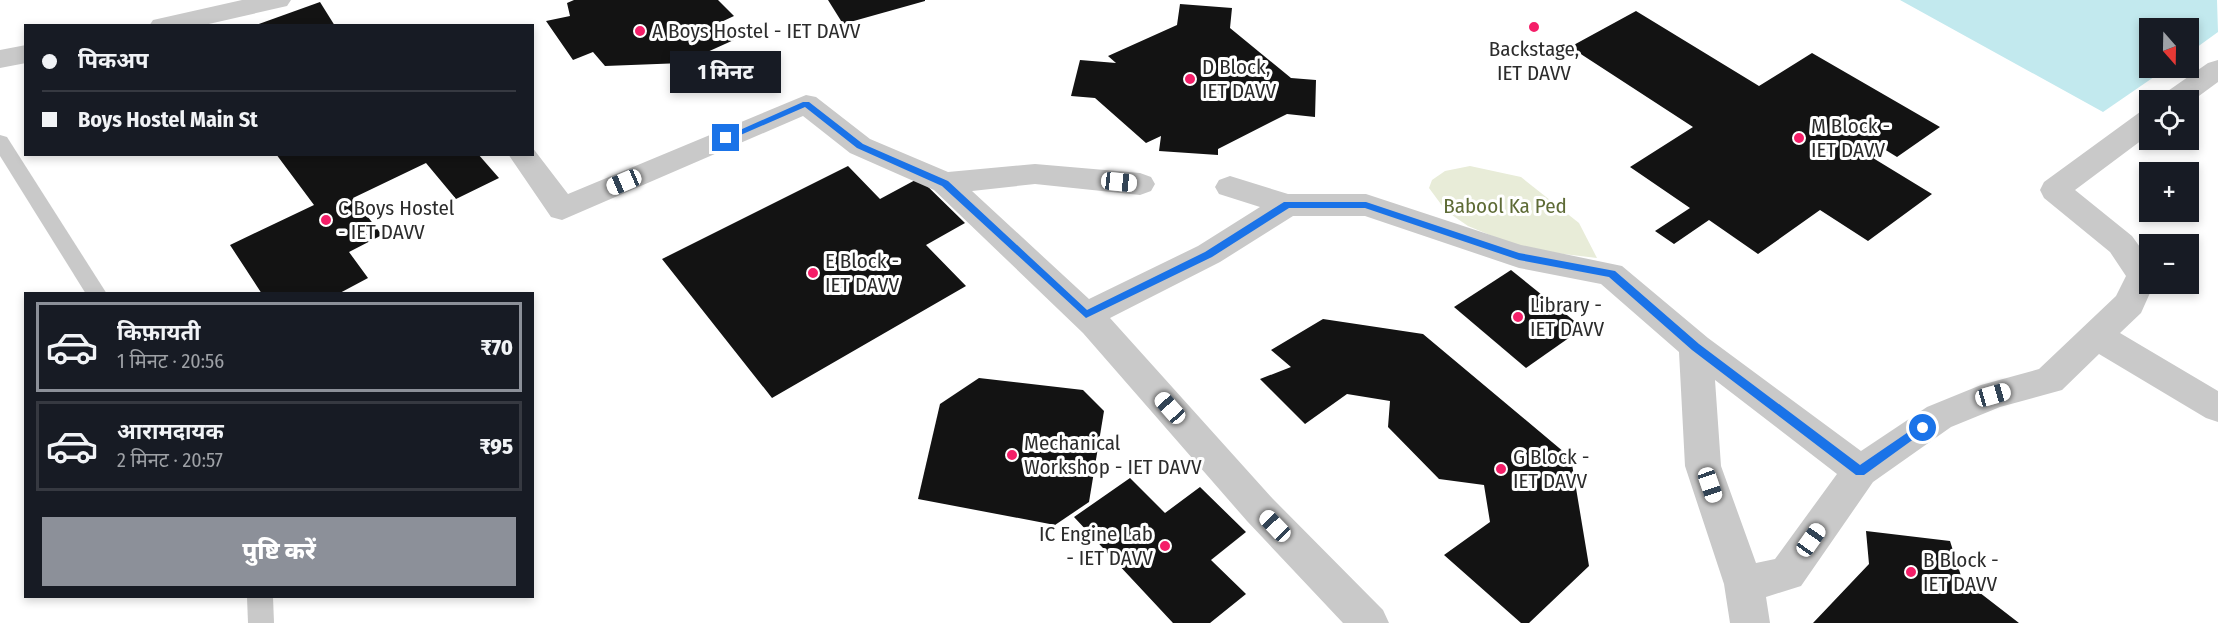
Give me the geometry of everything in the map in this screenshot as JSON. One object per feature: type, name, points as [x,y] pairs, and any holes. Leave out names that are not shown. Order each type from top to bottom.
[{"type":"street","points":[[171,24],[278,0]]},
{"type":"street","points":[[0,59],[24,54]]},
{"type":"street","points":[[2189,90],[2218,69]]},
{"type":"street","points":[[523,156],[562,209],[806,104],[860,146],[945,183],[1086,315],[1260,510],[1369,623]]},
{"type":"street","points":[[1744,584],[1787,574],[1860,471],[1939,417],[1993,395],[2049,380],[2129,304],[2142,275],[2121,244],[2055,190],[2139,127]]},
{"type":"street","points":[[945,183],[1035,174],[1140,184]]},
{"type":"street","points":[[1230,188],[1287,205],[1366,205],[1519,256],[1611,274],[1696,347],[1860,471]]},
{"type":"street","points":[[1086,315],[1209,254],[1287,205]]},
{"type":"street","points":[[2097,336],[2218,408]]},
{"type":"street","points":[[1696,347],[1703,466],[1744,584],[1750,623]]},
{"type":"lane","points":[[0,141],[96,292]]},
{"type":"lane","points":[[260,598],[261,623]]},
{"type":"green space","name":"Babool Ka Ped","points":[[1470,166],[1521,177],[1579,223],[1597,258],[1530,250],[1468,226],[1446,211],[1429,188],[1432,180],[1445,171]]},
{"type":"water","points":[[1900,0],[2217,0],[2218,32],[2199,46],[2199,18],[2139,18],[2139,78],[2152,78],[2103,112]]},
{"type":"building","name":"A Boys Hostel - IET DAVV","points":[[574,0],[718,0],[734,16],[719,23],[736,39],[683,63],[605,66],[593,52],[573,60],[546,21],[570,16],[567,3]]},
{"type":"building","points":[[828,0],[925,0],[925,1],[843,24]]},
{"type":"building","points":[[320,2],[334,24],[259,24]]},
{"type":"building","name":"D Block, IET DAVV","points":[[1180,4],[1232,8],[1230,28],[1291,78],[1316,80],[1315,117],[1287,114],[1218,149],[1218,155],[1159,151],[1161,136],[1146,143],[1095,98],[1071,96],[1080,60],[1116,63],[1108,56],[1177,25]]},
{"type":"building","name":"M Block - IET DAVV","points":[[1636,11],[1759,86],[1812,53],[1940,127],[1897,157],[1884,149],[1873,158],[1932,194],[1868,241],[1820,210],[1758,254],[1709,220],[1674,244],[1655,231],[1690,208],[1630,167],[1693,127],[1570,47]]},
{"type":"building","name":"C Boys Hostel - IET DAVV","points":[[277,156],[480,156],[499,178],[456,199],[426,163],[353,198],[382,235],[349,252],[368,278],[342,292],[261,292],[230,245],[314,205]]},
{"type":"building","name":"E Block - IET DAVV","points":[[848,166],[880,199],[919,178],[965,223],[926,245],[966,286],[772,398],[662,259]]},
{"type":"building","name":"Library - IET DAVV","points":[[1511,270],[1583,328],[1526,368],[1454,307]]},
{"type":"building","name":"G Block - IET DAVV","points":[[1323,319],[1423,334],[1571,458],[1589,566],[1529,623],[1521,623],[1444,555],[1490,522],[1484,485],[1439,479],[1388,427],[1390,401],[1347,394],[1305,424],[1260,379],[1291,367],[1271,350]]},
{"type":"building","name":"Mechanical Workshop - IET DAVV","points":[[979,378],[1083,390],[1104,411],[1089,502],[1055,525],[918,499],[940,404]]},
{"type":"building","name":"IC Engine Lab - IET DAVV","points":[[1130,478],[1165,513],[1200,487],[1246,532],[1211,560],[1246,594],[1210,623],[1173,623],[1074,517]]},
{"type":"building","name":"B Block - IET DAVV","points":[[1866,531],[1950,541],[1962,579],[2019,623],[1813,623],[1869,564]]},
{"type":"place","name":"Backstage, IET DAVV","points":[[1534,27]]},
{"type":"place","name":"A Boys Hostel - IET DAVV","points":[[640,31]]},
{"type":"place","name":"D Block, IET DAVV","points":[[1190,79]]},
{"type":"place","name":"M Block - IET DAVV","points":[[1799,138]]},
{"type":"place","name":"C Boys Hostel - IET DAVV","points":[[326,220]]},
{"type":"place","name":"E Block - IET DAVV","points":[[813,273]]},
{"type":"place","name":"Library - IET DAVV","points":[[1518,317]]},
{"type":"place","name":"Mechanical Workshop - IET DAVV","points":[[1012,455]]},
{"type":"place","name":"G Block - IET DAVV","points":[[1501,469]]},
{"type":"place","name":"IC Engine Lab - IET DAVV","points":[[1165,546]]},
{"type":"place","name":"B Block - IET DAVV","points":[[1911,572]]},
{"type":"route","points":[[726,138],[806,104],[860,146],[945,183],[1086,315],[1209,254],[1287,205],[1366,205],[1519,256],[1611,274],[1696,347],[1860,471],[1923,428]]}]
